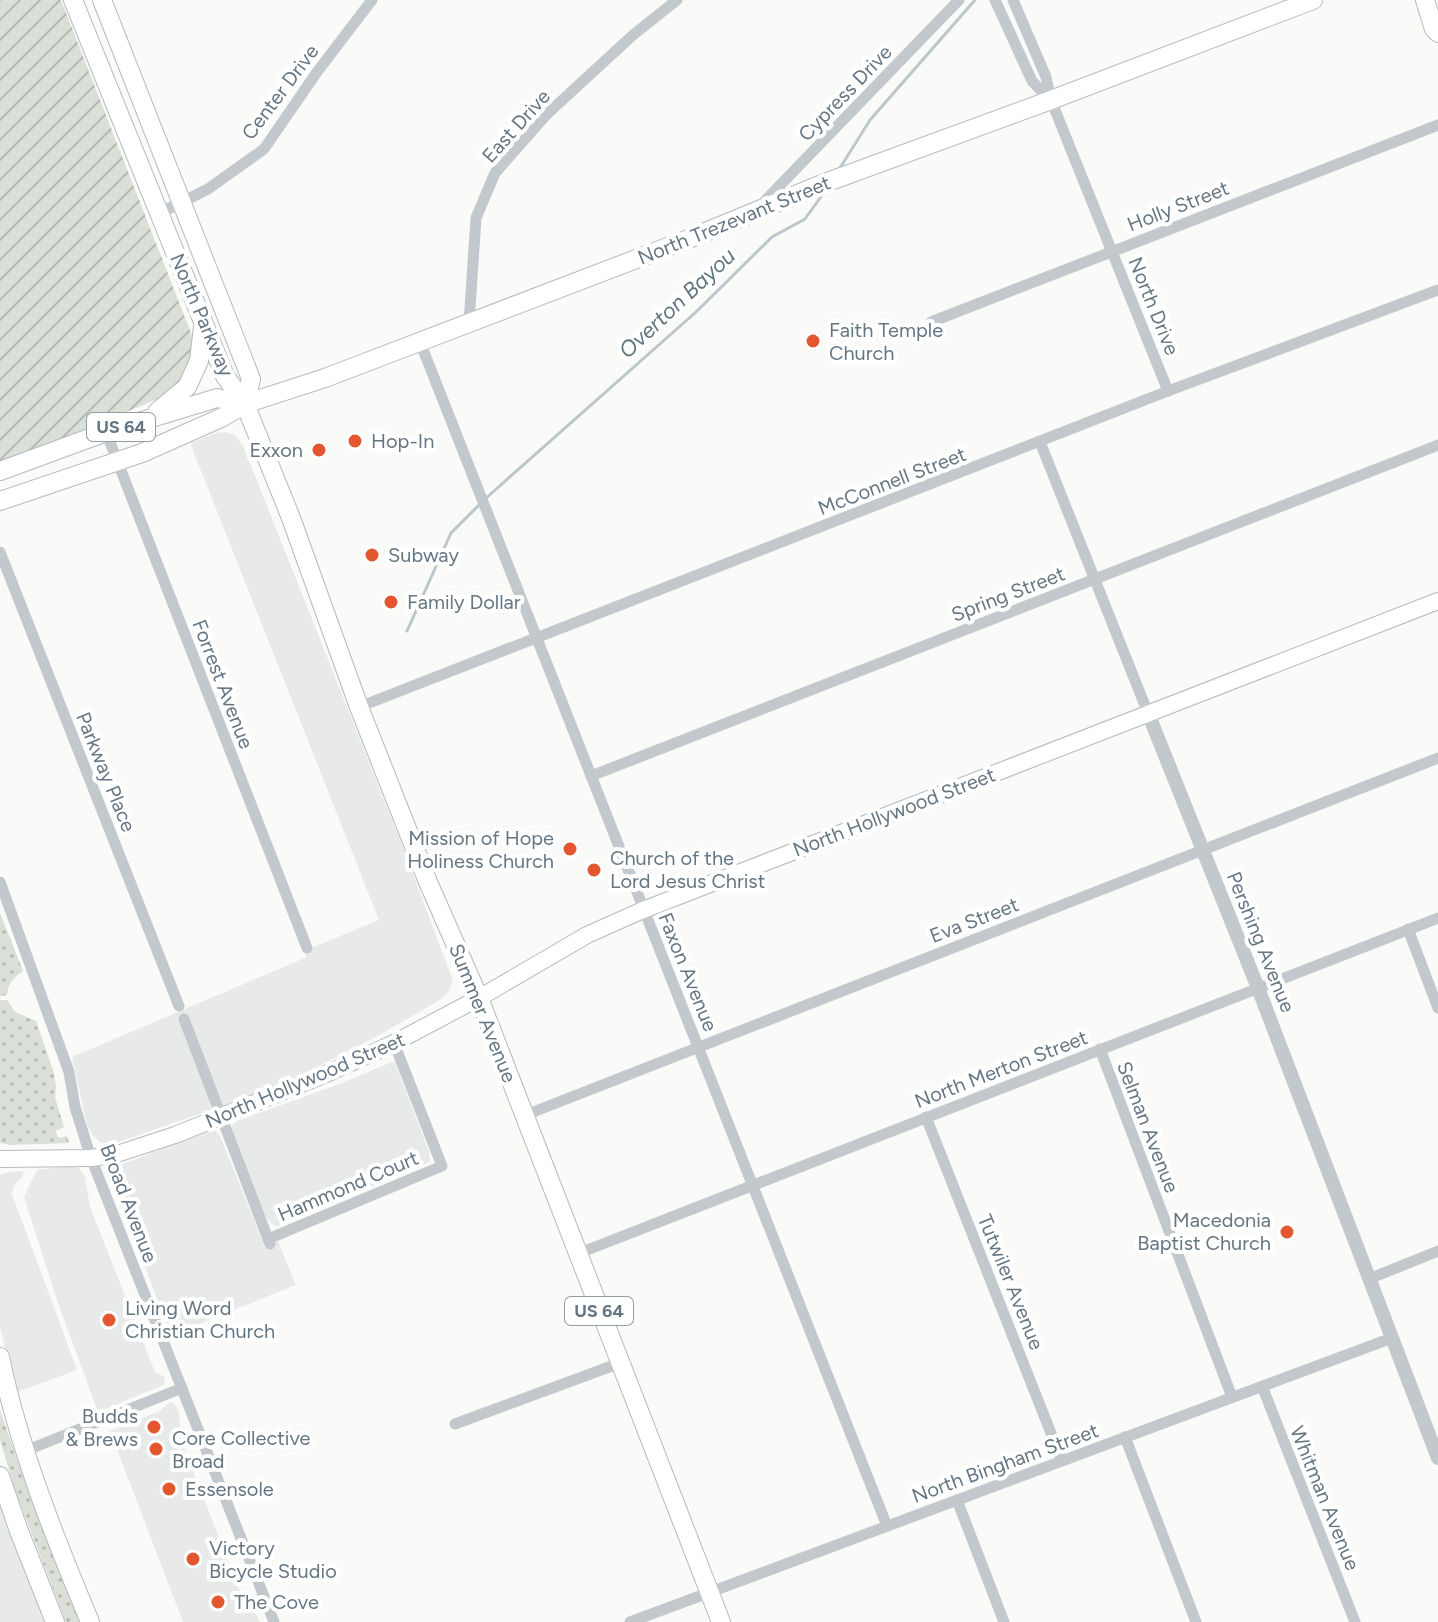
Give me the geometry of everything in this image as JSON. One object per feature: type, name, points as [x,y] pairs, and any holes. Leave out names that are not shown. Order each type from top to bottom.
[{"type":"main road","name":"North Parkway","points":[[73,0],[225,376],[245,404]]},
{"type":"main road","name":"North Parkway","points":[[102,0],[251,379],[245,404]]},
{"type":"main road","name":"North Trezevant Street","points":[[245,404],[325,378],[831,181],[1313,0]]},
{"type":"main road","points":[[1425,0],[1438,33]]},
{"type":"main road","points":[[149,418],[187,387],[199,361],[204,324]]},
{"type":"main road","name":"US 64","points":[[0,471],[106,432],[217,398],[245,404]]},
{"type":"main road","name":"US 64","points":[[0,501],[142,453],[245,404]]},
{"type":"main road","name":"Summer Avenue","points":[[245,404],[291,518],[359,707],[428,882],[479,998],[721,1622]]},
{"type":"main road","name":"North Hollywood Street","points":[[0,1159],[91,1158],[117,1154],[220,1118],[394,1043],[587,935],[643,910],[1438,601]]},
{"type":"main road","points":[[0,1357],[41,1499],[90,1622]]},
{"type":"main road","points":[[0,1476],[55,1622]]},
{"type":"street","name":"Center Drive","points":[[160,213],[208,189],[264,149],[372,0]]},
{"type":"street","name":"East Drive","points":[[469,323],[476,218],[495,173],[546,115],[633,35],[677,0]]},
{"type":"street","name":"Cypress Drive","points":[[756,211],[959,0]]},
{"type":"street","name":"North Drive","points":[[995,0],[1032,81],[1051,100]]},
{"type":"street","name":"North Drive","points":[[1013,0],[1168,391]]},
{"type":"street","name":"Holly Street","points":[[931,322],[1438,125]]},
{"type":"street","name":"McConnell Street","points":[[359,707],[1168,391],[1438,290]]},
{"type":"street","name":"Faxon Avenue","points":[[420,342],[887,1526]]},
{"type":"street","name":"Forrest Avenue","points":[[106,432],[307,948]]},
{"type":"street","name":"Pershing Avenue","points":[[1040,442],[1258,988],[1438,1458]]},
{"type":"street","name":"Spring Street","points":[[591,776],[1438,445]]},
{"type":"street","name":"Parkway Place","points":[[0,552],[179,1006]]},
{"type":"street","name":"Eva Street","points":[[523,1116],[1438,758]]},
{"type":"street","name":"Broad Avenue","points":[[0,882],[69,1072],[75,1107],[91,1158],[274,1622]]},
{"type":"street","name":"North Merton Street","points":[[577,1254],[1438,918]]},
{"type":"street","points":[[1408,929],[1438,1008]]},
{"type":"street","points":[[184,1019],[220,1118]]},
{"type":"street","name":"Hammond Court","points":[[220,1118],[269,1242],[442,1166],[394,1043]]},
{"type":"street","name":"Selman Avenue","points":[[1100,1049],[1232,1397]]},
{"type":"street","name":"Tutwiler Avenue","points":[[926,1117],[1062,1461]]},
{"type":"street","points":[[1369,1279],[1438,1251]]},
{"type":"street","name":"North Bingham Street","points":[[630,1622],[1392,1338]]},
{"type":"street","points":[[455,1424],[620,1363]]},
{"type":"street","name":"Whitman Avenue","points":[[1262,1386],[1355,1622]]},
{"type":"street","points":[[25,1451],[182,1388]]},
{"type":"street","points":[[1125,1437],[1196,1622]]},
{"type":"street","points":[[957,1500],[1004,1622]]},
{"type":"shaded area","points":[[0,0],[61,0],[193,338],[195,351],[176,391],[0,462]]},
{"type":"shaded area","points":[[225,432],[235,435],[243,446],[453,981],[448,993],[438,1001],[313,1069],[231,1103],[110,1145],[101,1143],[87,1125],[72,1057],[307,957],[304,951],[379,920],[190,443]]},
{"type":"shaded area","points":[[0,913],[23,971],[12,981],[7,995],[0,996]]},
{"type":"shaded area","points":[[0,1000],[7,1000],[15,1012],[36,1021],[54,1073],[55,1097],[64,1127],[55,1131],[59,1138],[67,1136],[69,1143],[0,1143]]},
{"type":"shaded area","points":[[392,1062],[429,1152],[429,1162],[284,1224],[276,1226],[271,1223],[265,1216],[231,1132],[232,1126],[237,1121]]},
{"type":"shaded area","points":[[214,1129],[220,1136],[265,1247],[278,1241],[296,1285],[171,1335],[114,1187],[108,1180],[108,1173],[115,1167]]},
{"type":"shaded area","points":[[69,1166],[79,1168],[85,1177],[90,1207],[155,1372],[165,1377],[164,1384],[159,1387],[98,1412],[24,1197],[37,1170]]},
{"type":"shaded area","points":[[24,1171],[12,1194],[77,1370],[15,1393],[0,1326],[0,1175]]},
{"type":"shaded area","points":[[170,1402],[175,1404],[179,1413],[181,1440],[244,1601],[260,1622],[183,1622],[110,1431],[160,1411]]},
{"type":"shaded area","points":[[0,1410],[29,1493],[81,1622],[66,1622],[16,1493],[0,1440]]},
{"type":"shaded area","points":[[0,1498],[47,1622],[0,1622]]},
{"type":"waterway","name":"Overton Bayou","points":[[840,168],[870,120],[975,0]]},
{"type":"waterway","name":"Overton Bayou","points":[[485,499],[696,312],[772,237],[805,219],[825,191]]},
{"type":"waterway","name":"Overton Bayou","points":[[407,631],[451,533],[480,504]]},
{"type":"place","name":"Faith Temple Church","points":[[813,341]]},
{"type":"place","name":"Hop-In","points":[[355,441]]},
{"type":"place","name":"Exxon","points":[[319,450]]},
{"type":"place","name":"Subway","points":[[372,555]]},
{"type":"place","name":"Family Dollar","points":[[391,602]]},
{"type":"place","name":"Mission of Hope Holiness Church","points":[[570,849]]},
{"type":"place","name":"Church of the Lord Jesus Christ","points":[[594,870]]},
{"type":"place","name":"Macedonia Baptist Church","points":[[1287,1232]]},
{"type":"place","name":"Living Word Christian Church","points":[[109,1320]]},
{"type":"place","name":"Budds & Brews","points":[[154,1427]]},
{"type":"place","name":"Core Collective Broad","points":[[156,1449]]},
{"type":"place","name":"Essensole","points":[[169,1489]]},
{"type":"place","name":"Victory Bicycle Studio","points":[[193,1559]]},
{"type":"place","name":"The Cove","points":[[218,1602]]}]
